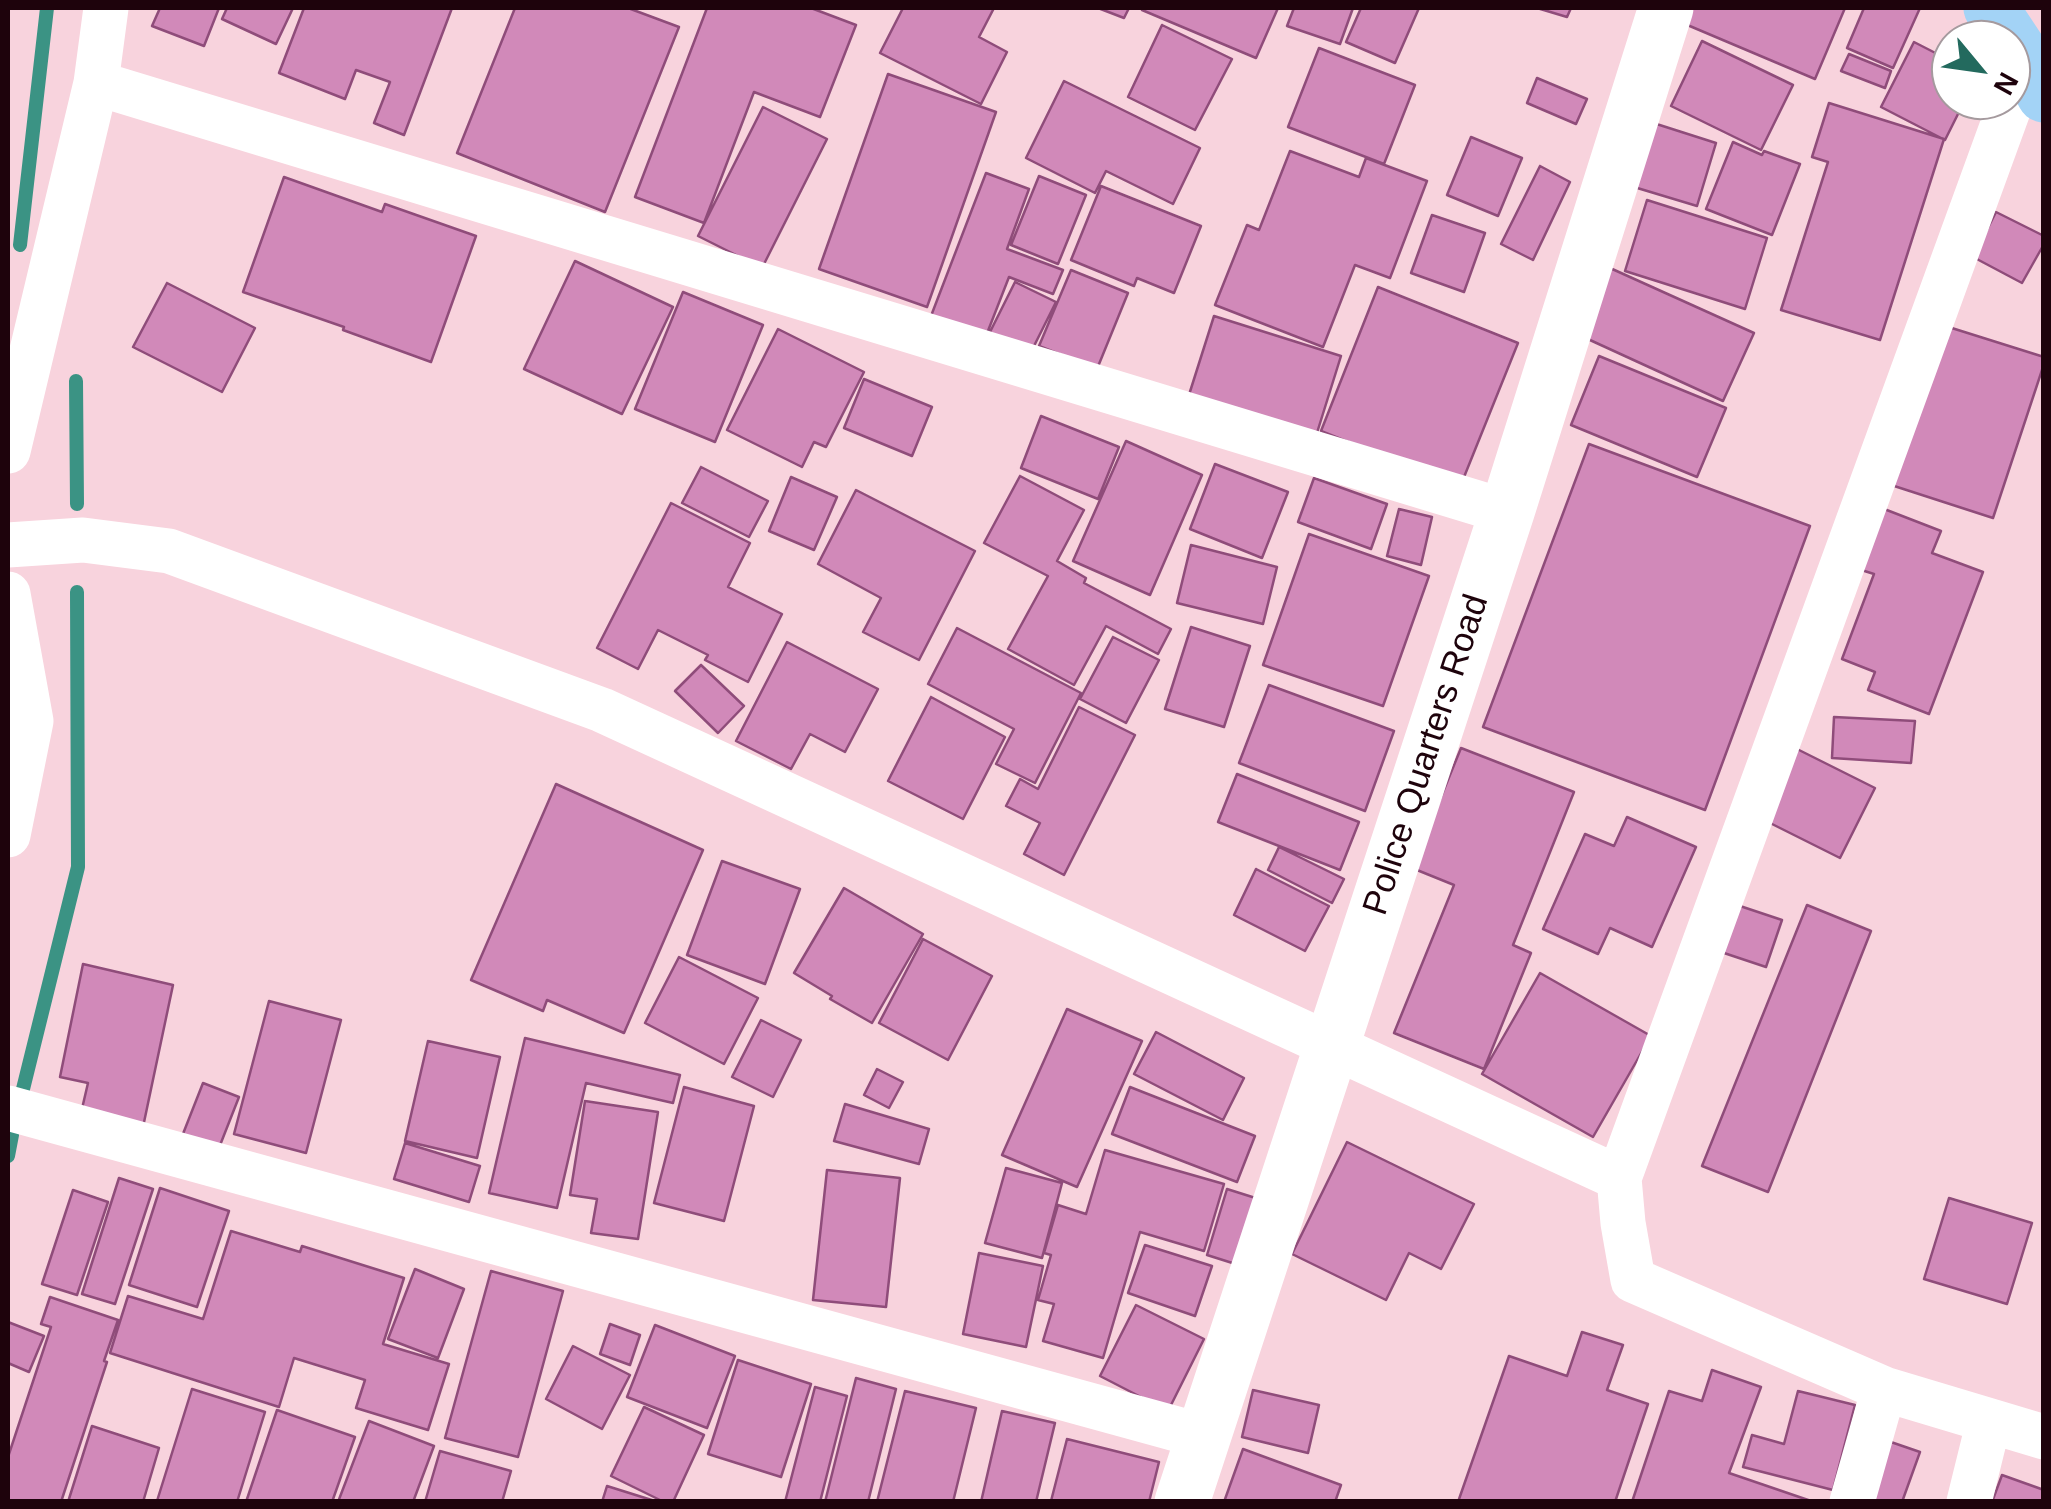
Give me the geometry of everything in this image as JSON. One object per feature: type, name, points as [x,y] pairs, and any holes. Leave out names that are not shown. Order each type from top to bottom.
[{"type":"highway","points":[[1991,8],[2035,78]]},
{"type":"street","points":[[8,451],[96,83],[106,8]]},
{"type":"street","name":"Police Quarters Road","points":[[1182,1502],[1507,512],[1666,8]]},
{"type":"street","points":[[2035,78],[1620,1178],[1633,1280],[1884,1390],[2044,1438]]},
{"type":"street","points":[[96,83],[1507,512]]},
{"type":"street","points":[[8,545],[84,540],[169,551],[602,710],[1620,1178]]},
{"type":"street","points":[[8,594],[32,721],[8,836]]},
{"type":"street","points":[[8,1108],[1202,1436]]},
{"type":"street","points":[[1852,1502],[1884,1390]]},
{"type":"street","points":[[1968,1502],[1990,1421]]},
{"type":"building","points":[[160,8],[219,8],[204,46],[152,26]]},
{"type":"building","points":[[227,8],[293,8],[276,44],[222,19]]},
{"type":"building","points":[[304,8],[452,8],[404,135],[374,123],[390,82],[356,70],[345,99],[279,73]]},
{"type":"building","points":[[515,8],[628,8],[679,27],[605,212],[457,153]]},
{"type":"building","points":[[707,8],[811,8],[856,25],[820,117],[754,92],[704,223],[635,197]]},
{"type":"building","points":[[903,8],[994,8],[979,37],[1007,52],[981,104],[880,53]]},
{"type":"building","points":[[1098,8],[1129,8],[1124,18]]},
{"type":"building","points":[[1143,8],[1278,8],[1256,58]]},
{"type":"building","points":[[1294,8],[1353,8],[1340,44],[1287,26]]},
{"type":"building","points":[[1361,8],[1419,8],[1395,63],[1346,42]]},
{"type":"building","points":[[1537,8],[1571,8],[1567,17]]},
{"type":"building","points":[[1692,8],[1845,8],[1815,79],[1685,24]]},
{"type":"building","points":[[1864,8],[1920,8],[1893,68],[1847,48]]},
{"type":"building","points":[[1162,25],[1232,59],[1195,130],[1128,97]]},
{"type":"building","points":[[1702,41],[1793,85],[1761,150],[1671,106]]},
{"type":"building","points":[[1914,42],[1931,51],[1931,120],[1955,120],[1945,140],[1881,107]]},
{"type":"building","points":[[1319,48],[1415,85],[1384,164],[1288,127]]},
{"type":"building","points":[[1849,54],[1891,71],[1885,88],[1841,71]]},
{"type":"building","points":[[888,74],[996,112],[927,307],[819,269]]},
{"type":"building","points":[[1537,78],[1587,99],[1576,124],[1527,103]]},
{"type":"building","points":[[1064,81],[1200,148],[1173,204],[1106,171],[1095,193],[1026,158]]},
{"type":"building","points":[[1829,103],[1944,139],[1880,340],[1781,310],[1828,162],[1812,157]]},
{"type":"building","points":[[763,107],[827,139],[762,268],[698,236]]},
{"type":"building","points":[[1644,120],[1716,143],[1697,206],[1624,184]]},
{"type":"building","points":[[1471,137],[1522,158],[1498,216],[1447,195]]},
{"type":"building","points":[[1733,142],[1762,155],[1764,151],[1800,164],[1772,235],[1706,209]]},
{"type":"building","points":[[1290,151],[1359,177],[1366,158],[1427,181],[1390,278],[1355,265],[1323,347],[1215,305],[1247,225],[1259,230]]},
{"type":"building","points":[[1540,166],[1570,182],[1533,260],[1501,244]]},
{"type":"building","points":[[986,173],[1029,189],[1007,249],[1063,270],[1053,294],[1009,277],[986,336],[931,316]]},
{"type":"building","points":[[1039,176],[1086,195],[1058,264],[1011,245]]},
{"type":"building","points":[[284,177],[382,212],[385,204],[476,236],[431,362],[243,292]]},
{"type":"building","points":[[1101,186],[1201,226],[1174,293],[1137,278],[1134,286],[1071,260]]},
{"type":"building","points":[[1647,200],[1767,238],[1745,309],[1625,271]]},
{"type":"building","points":[[1996,212],[2044,236],[2044,244],[2022,283],[1973,257]]},
{"type":"building","points":[[1432,215],[1485,233],[1464,292],[1411,273]]},
{"type":"building","points":[[575,261],[673,307],[622,414],[524,369]]},
{"type":"building","points":[[1610,268],[1754,333],[1723,401],[1579,335]]},
{"type":"building","points":[[1071,270],[1128,293],[1097,369],[1039,346]]},
{"type":"building","points":[[1015,282],[1056,302],[1030,354],[989,334]]},
{"type":"building","points":[[167,283],[255,328],[222,392],[133,347]]},
{"type":"building","points":[[1378,287],[1518,343],[1460,487],[1321,431]]},
{"type":"building","points":[[683,292],[763,325],[715,442],[635,409]]},
{"type":"building","points":[[1214,316],[1341,356],[1316,436],[1188,398]]},
{"type":"building","points":[[1939,324],[2044,357],[1993,518],[1888,484]]},
{"type":"building","points":[[778,329],[864,372],[826,447],[814,442],[802,467],[727,430]]},
{"type":"building","points":[[1599,356],[1726,408],[1697,477],[1571,425]]},
{"type":"building","points":[[864,379],[932,407],[912,456],[844,428]]},
{"type":"building","points":[[1041,416],[1119,447],[1098,499],[1021,468]]},
{"type":"building","points":[[1126,441],[1202,475],[1150,595],[1073,561]]},
{"type":"building","points":[[1589,444],[1810,526],[1705,810],[1483,727]]},
{"type":"building","points":[[1215,464],[1288,492],[1262,558],[1190,529]]},
{"type":"building","points":[[701,467],[768,501],[749,537],[682,503]]},
{"type":"building","points":[[1020,476],[1084,510],[1057,561],[1086,578],[1084,583],[1171,629],[1158,654],[1106,626],[1074,685],[1008,649],[1048,576],[984,543]]},
{"type":"building","points":[[791,477],[837,497],[814,550],[769,531]]},
{"type":"building","points":[[1314,478],[1387,504],[1371,549],[1298,522]]},
{"type":"building","points":[[856,490],[975,551],[919,660],[863,632],[881,598],[818,564]]},
{"type":"building","points":[[671,503],[750,543],[728,587],[782,614],[748,682],[705,660],[708,655],[658,630],[638,669],[597,648]]},
{"type":"building","points":[[1879,507],[1941,531],[1932,553],[1983,572],[1929,714],[1868,690],[1875,672],[1842,659],[1874,574],[1855,568]]},
{"type":"building","points":[[1399,509],[1432,517],[1421,565],[1387,556]]},
{"type":"building","points":[[1309,534],[1429,576],[1383,706],[1263,665]]},
{"type":"building","points":[[1191,545],[1277,567],[1263,624],[1177,603]]},
{"type":"building","points":[[1191,627],[1250,646],[1224,727],[1165,709]]},
{"type":"building","points":[[957,628],[1081,693],[1035,783],[996,764],[1014,729],[928,684]]},
{"type":"building","points":[[1113,637],[1159,660],[1126,723],[1080,699]]},
{"type":"building","points":[[787,642],[878,689],[845,752],[810,734],[791,769],[736,741]]},
{"type":"building","points":[[701,665],[744,706],[718,733],[675,691]]},
{"type":"building","points":[[1269,685],[1394,731],[1365,811],[1239,763]]},
{"type":"building","points":[[931,697],[1005,737],[963,819],[888,781]]},
{"type":"building","points":[[1079,707],[1135,735],[1064,875],[1024,854],[1040,823],[1006,806],[1020,779],[1038,789]]},
{"type":"building","points":[[1834,717],[1915,721],[1911,763],[1832,758]]},
{"type":"building","points":[[1791,746],[1875,788],[1840,858],[1756,816]]},
{"type":"building","points":[[1461,748],[1574,792],[1513,945],[1531,953],[1484,1069],[1394,1033],[1454,885],[1412,868]]},
{"type":"building","points":[[1237,774],[1359,822],[1340,870],[1218,822]]},
{"type":"building","points":[[556,784],[703,850],[624,1033],[547,1000],[543,1011],[471,980]]},
{"type":"building","points":[[1627,817],[1696,847],[1652,947],[1610,928],[1598,954],[1543,929],[1585,834],[1614,846]]},
{"type":"building","points":[[1279,847],[1344,879],[1332,903],[1268,870]]},
{"type":"building","points":[[722,861],[800,889],[765,984],[687,955]]},
{"type":"building","points":[[1256,869],[1329,906],[1305,951],[1234,915]]},
{"type":"building","points":[[844,888],[923,934],[872,1023],[794,973]]},
{"type":"building","points":[[1734,904],[1782,920],[1766,967],[1718,951]]},
{"type":"building","points":[[1807,905],[1871,931],[1768,1192],[1702,1166]]},
{"type":"building","points":[[923,939],[992,976],[948,1060],[879,1023]]},
{"type":"building","points":[[679,957],[758,998],[724,1064],[645,1023]]},
{"type":"building","points":[[83,964],[173,985],[143,1127],[81,1113],[88,1083],[60,1077]]},
{"type":"building","points":[[1540,973],[1651,1036],[1593,1137],[1482,1074]]},
{"type":"building","points":[[269,1001],[341,1020],[306,1153],[234,1134]]},
{"type":"building","points":[[1067,1009],[1142,1041],[1077,1187],[1002,1155]]},
{"type":"building","points":[[761,1020],[801,1040],[773,1097],[732,1077]]},
{"type":"building","points":[[1156,1032],[1244,1078],[1223,1120],[1134,1074]]},
{"type":"building","points":[[525,1038],[680,1075],[673,1103],[586,1083],[557,1208],[489,1193]]},
{"type":"building","points":[[428,1041],[500,1057],[477,1158],[405,1141]]},
{"type":"building","points":[[877,1069],[903,1082],[889,1108],[864,1095]]},
{"type":"building","points":[[203,1083],[239,1097],[215,1158],[179,1144]]},
{"type":"building","points":[[684,1087],[754,1106],[724,1221],[654,1203]]},
{"type":"building","points":[[1130,1087],[1255,1136],[1237,1182],[1112,1134]]},
{"type":"building","points":[[585,1101],[658,1112],[638,1239],[591,1233],[597,1199],[570,1195]]},
{"type":"building","points":[[845,1104],[929,1129],[919,1164],[834,1141]]},
{"type":"building","points":[[1347,1142],[1474,1204],[1441,1269],[1409,1253],[1386,1300],[1292,1254]]},
{"type":"building","points":[[405,1143],[480,1166],[469,1202],[394,1179]]},
{"type":"building","points":[[1105,1150],[1224,1184],[1204,1251],[1140,1232],[1103,1358],[1043,1341],[1054,1304],[1038,1300],[1051,1255],[1044,1253],[1058,1205],[1086,1214]]},
{"type":"building","points":[[1006,1168],[1062,1183],[1042,1258],[985,1243]]},
{"type":"building","points":[[827,1170],[900,1178],[886,1307],[813,1300]]},
{"type":"building","points":[[119,1178],[153,1189],[115,1304],[82,1294]]},
{"type":"building","points":[[160,1188],[229,1211],[197,1307],[129,1285]]},
{"type":"building","points":[[1227,1189],[1265,1201],[1245,1267],[1207,1255]]},
{"type":"building","points":[[73,1190],[108,1202],[77,1295],[42,1284]]},
{"type":"building","points":[[1949,1198],[2032,1223],[2007,1304],[1924,1279]]},
{"type":"building","points":[[231,1231],[300,1252],[302,1246],[404,1278],[383,1344],[449,1364],[428,1430],[356,1408],[365,1380],[294,1358],[279,1407],[110,1353],[128,1296],[203,1319]]},
{"type":"building","points":[[1145,1245],[1212,1266],[1195,1316],[1128,1293]]},
{"type":"building","points":[[979,1253],[1043,1266],[1026,1347],[963,1334]]},
{"type":"building","points":[[415,1269],[464,1289],[438,1358],[388,1339]]},
{"type":"building","points":[[491,1271],[563,1291],[518,1457],[445,1438]]},
{"type":"building","points":[[50,1297],[118,1320],[61,1502],[8,1502],[8,1457],[51,1327],[41,1324]]},
{"type":"building","points":[[1136,1305],[1204,1339],[1168,1411],[1100,1376]]},
{"type":"building","points":[[8,1322],[44,1336],[29,1372],[8,1363]]},
{"type":"building","points":[[610,1324],[640,1335],[630,1365],[600,1354]]},
{"type":"building","points":[[655,1325],[735,1356],[707,1428],[627,1397]]},
{"type":"building","points":[[1582,1332],[1623,1345],[1607,1390],[1648,1404],[1615,1502],[1458,1502],[1509,1356],[1567,1376]]},
{"type":"building","points":[[573,1346],[630,1375],[602,1429],[546,1399]]},
{"type":"building","points":[[738,1360],[811,1384],[781,1477],[708,1454]]},
{"type":"building","points":[[1712,1370],[1761,1387],[1729,1473],[1814,1502],[1632,1502],[1669,1391],[1702,1401]]},
{"type":"building","points":[[856,1378],[896,1389],[868,1502],[825,1502]]},
{"type":"building","points":[[815,1387],[847,1396],[820,1502],[785,1502]]},
{"type":"building","points":[[192,1389],[265,1412],[237,1502],[157,1501]]},
{"type":"building","points":[[1253,1390],[1319,1405],[1308,1453],[1242,1437]]},
{"type":"building","points":[[905,1391],[976,1408],[953,1502],[877,1502]]},
{"type":"building","points":[[1798,1391],[1855,1405],[1833,1490],[1743,1467],[1752,1435],[1784,1444]]},
{"type":"building","points":[[644,1407],[704,1435],[673,1502],[664,1502],[611,1476]]},
{"type":"building","points":[[277,1410],[355,1437],[332,1502],[246,1502]]},
{"type":"building","points":[[1002,1411],[1055,1423],[1036,1502],[981,1502]]},
{"type":"building","points":[[369,1421],[434,1446],[413,1502],[338,1502]]},
{"type":"building","points":[[92,1426],[159,1448],[143,1502],[68,1502]]},
{"type":"building","points":[[1067,1439],[1159,1462],[1149,1502],[1051,1501]]},
{"type":"building","points":[[1888,1441],[1920,1452],[1902,1502],[1867,1502]]},
{"type":"building","points":[[1243,1449],[1341,1485],[1335,1502],[1224,1502]]},
{"type":"building","points":[[440,1451],[511,1471],[502,1502],[425,1502]]},
{"type":"building","points":[[2002,1475],[2044,1490],[2044,1502],[1992,1502]]},
{"type":"building","points":[[607,1486],[658,1502],[602,1502]]},
{"type":"waterway","points":[[20,245],[47,8]]},
{"type":"waterway","points":[[76,381],[77,504]]},
{"type":"waterway","points":[[23,1089],[78,867],[77,592]]},
{"type":"waterway","points":[[8,1156],[12,1135]]}]
